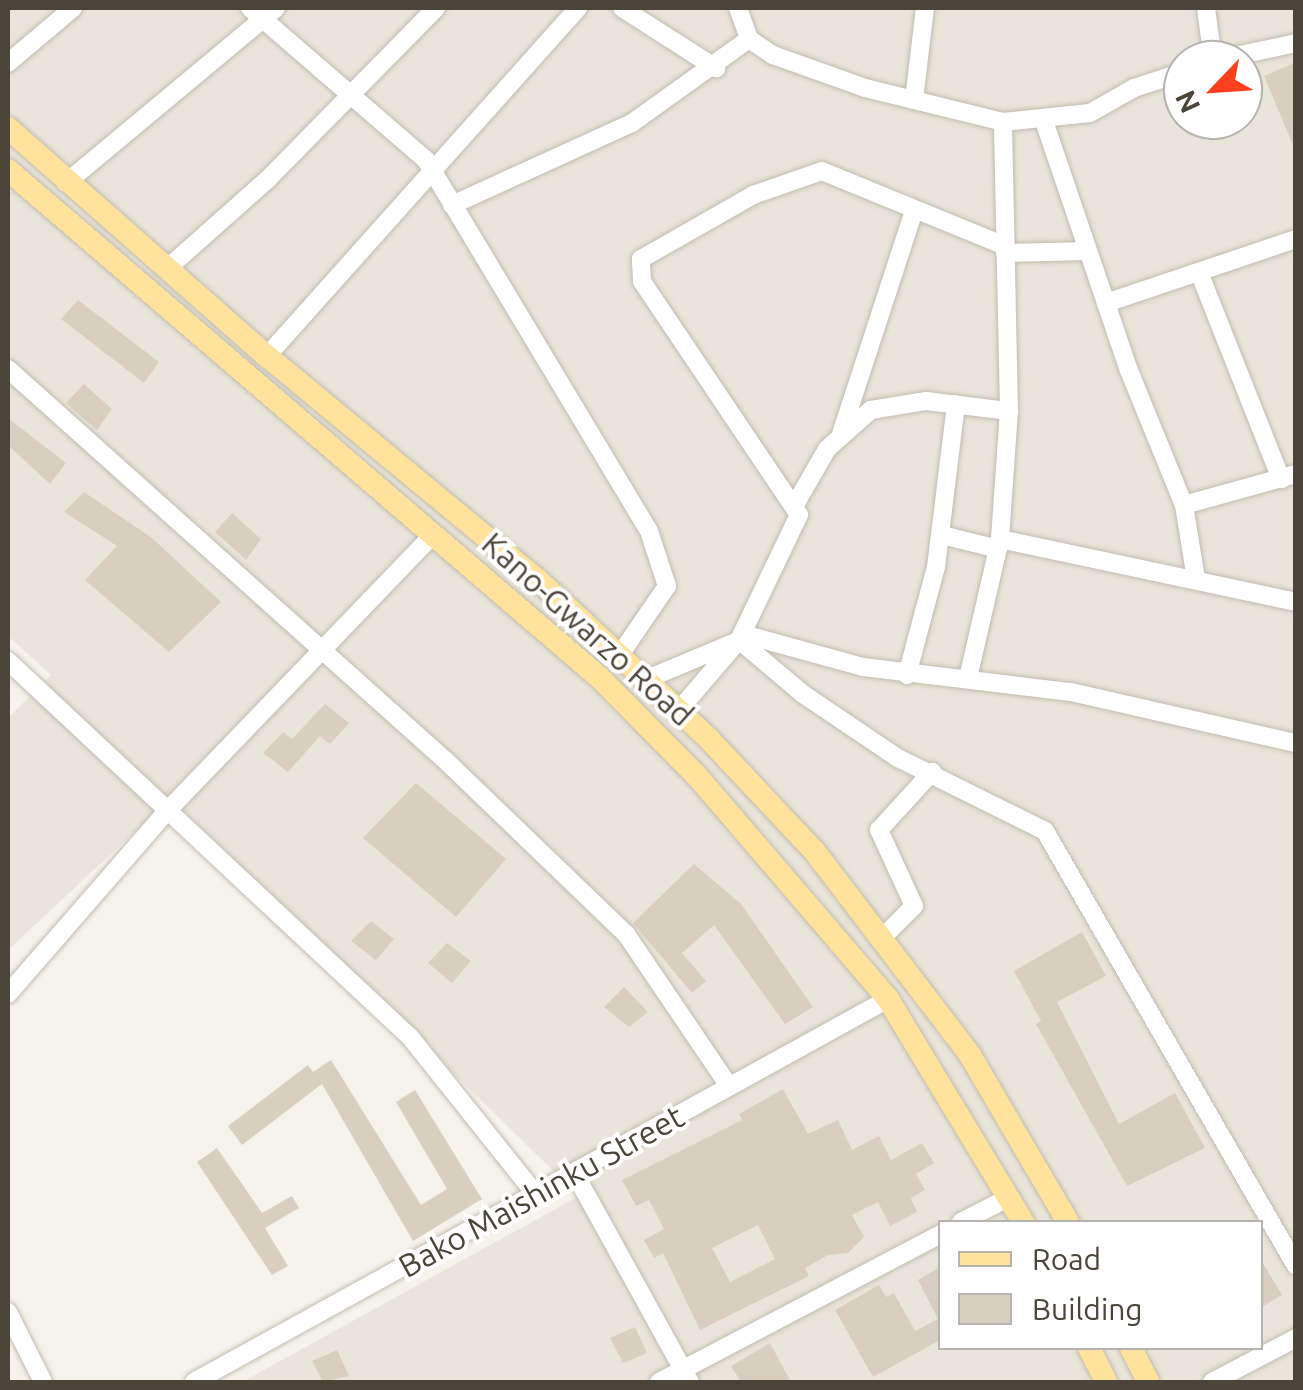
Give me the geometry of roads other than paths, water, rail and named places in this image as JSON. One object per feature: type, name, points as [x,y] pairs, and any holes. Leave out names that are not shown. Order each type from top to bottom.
[{"type":"main road","name":"Kano-Gwarzo Road","points":[[8,128],[66,182],[170,266],[267,356],[408,468],[647,679],[761,792],[884,938],[970,1055],[1067,1220]]},
{"type":"main road","name":"Kano-Gwarzo Road","points":[[8,170],[602,680],[697,776],[888,999],[1022,1220]]},
{"type":"main road","points":[[1090,1350],[1106,1382]]},
{"type":"main road","points":[[1132,1350],[1147,1382]]},
{"type":"street","points":[[8,63],[74,8]]},
{"type":"street","points":[[170,266],[354,92],[436,8]]},
{"type":"street","points":[[267,356],[436,174],[578,8]]},
{"type":"street","points":[[622,8],[716,68]]},
{"type":"street","points":[[738,8],[748,39],[773,55],[914,100],[1003,122],[1044,121],[1090,113],[1134,88],[1163,79]]},
{"type":"street","points":[[914,100],[925,8]]},
{"type":"street","points":[[1206,8],[1212,40]]},
{"type":"street","points":[[66,182],[264,11],[354,92],[436,174],[660,554],[664,598],[620,656]]},
{"type":"street","points":[[452,205],[632,123],[716,68],[748,39]]},
{"type":"street","points":[[1263,50],[1296,43]]},
{"type":"street","points":[[1044,121],[1106,303],[1184,505],[1196,579]]},
{"type":"street","points":[[968,678],[999,544],[1009,411],[1003,122]]},
{"type":"street","points":[[679,710],[740,638],[799,525],[796,503],[642,281],[638,264],[753,195],[813,172],[834,174],[1005,249],[1088,251]]},
{"type":"street","points":[[796,503],[841,434],[914,210]]},
{"type":"street","points":[[1106,303],[1296,239]]},
{"type":"street","points":[[1184,505],[1288,477],[1200,272]]},
{"type":"street","points":[[8,369],[323,649],[626,934],[729,1086]]},
{"type":"street","points":[[841,434],[888,404],[956,404],[1009,411]]},
{"type":"street","points":[[907,675],[942,535],[956,404]]},
{"type":"street","points":[[942,535],[1196,579],[1296,602]]},
{"type":"street","points":[[8,994],[169,809],[432,536]]},
{"type":"street","points":[[740,638],[803,694],[898,758],[1016,811],[1054,842],[1296,1266]]},
{"type":"street","points":[[647,679],[740,638],[907,675],[968,678],[1071,692],[1296,743]]},
{"type":"street","points":[[10,668],[169,809],[410,1037],[536,1196]]},
{"type":"street","points":[[884,938],[914,906],[879,830],[932,772]]},
{"type":"street","name":"Bako Maishinku Street","points":[[194,1382],[888,999]]},
{"type":"street","points":[[574,1174],[687,1376]]},
{"type":"street","points":[[965,1220],[1008,1198]]},
{"type":"street","points":[[659,1382],[687,1376],[938,1235]]},
{"type":"street","points":[[8,1312],[42,1382]]},
{"type":"street","points":[[1212,1382],[1296,1338]]}]
